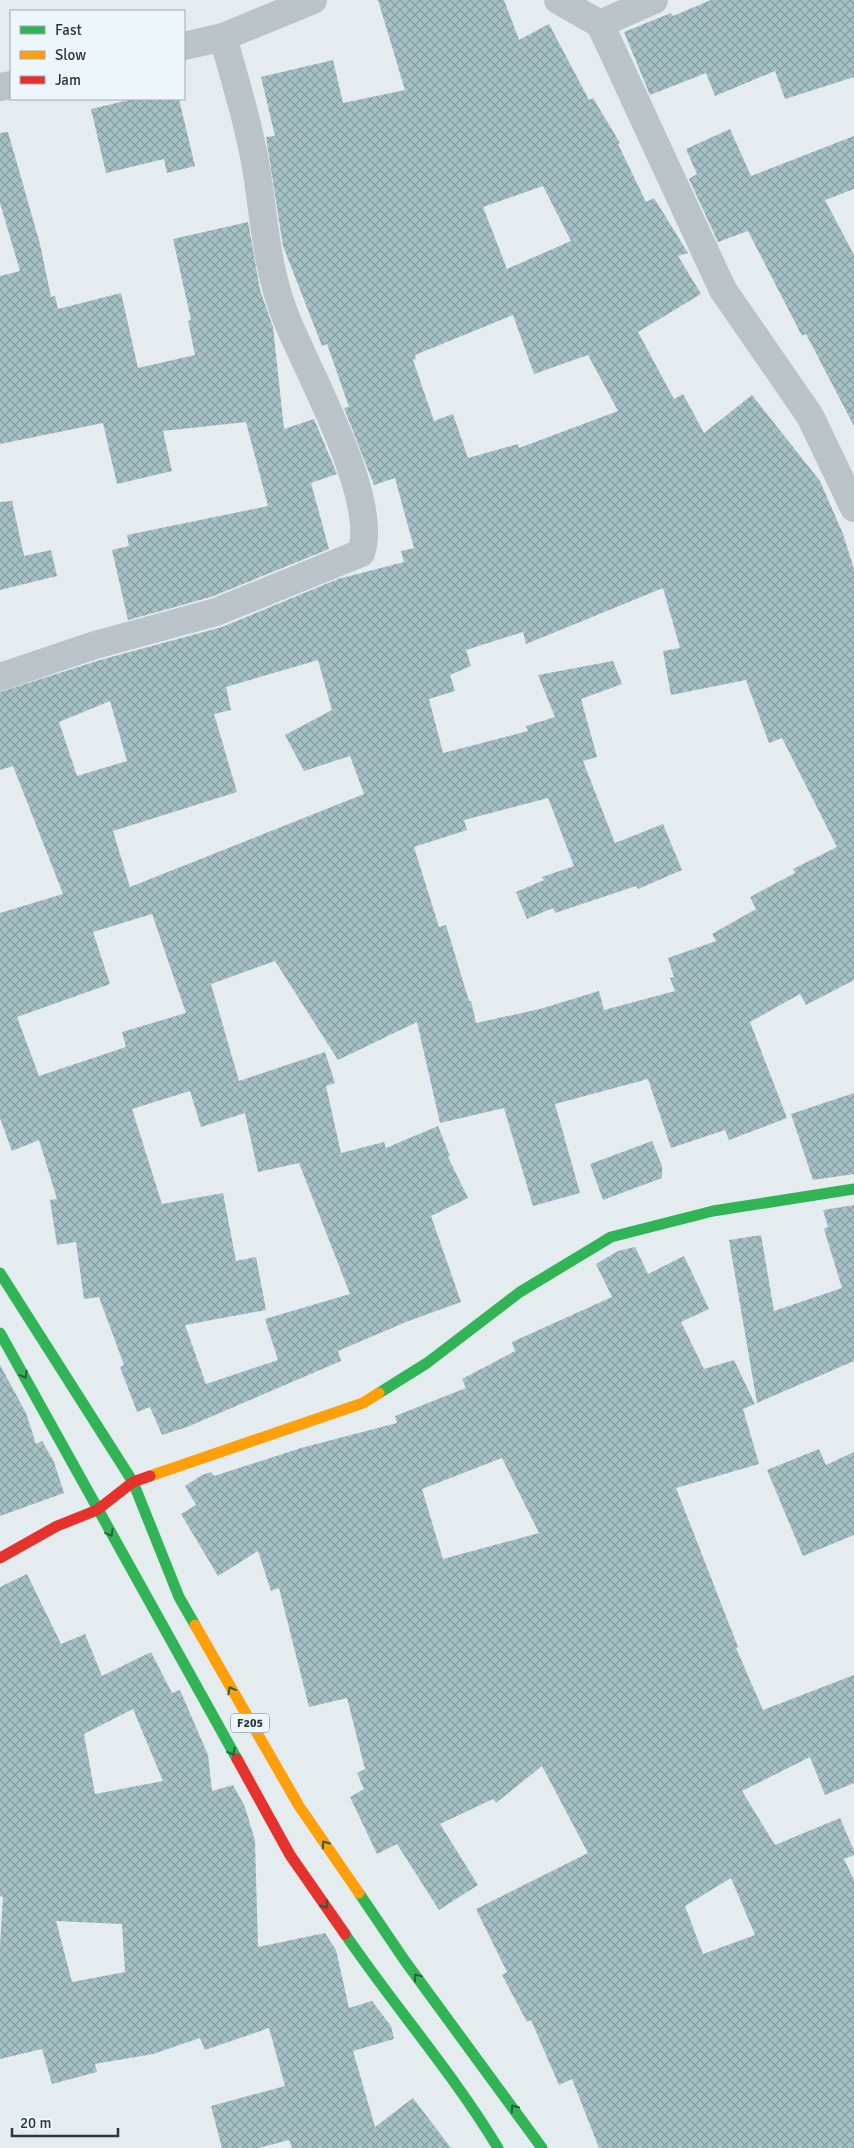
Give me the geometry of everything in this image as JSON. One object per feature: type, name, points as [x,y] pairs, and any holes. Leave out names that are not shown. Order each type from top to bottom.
[{"type":"main road","points":[[0,1558],[57,1526],[97,1510],[133,1482],[363,1403],[427,1363],[520,1292],[612,1237],[713,1211],[854,1188]]},
{"type":"main road","name":"F205","points":[[0,1273],[133,1482],[180,1597],[299,1806],[405,1960],[542,2148]]},
{"type":"main road","name":"F205","points":[[0,1333],[290,1855],[381,1987],[478,2115],[498,2148]]},
{"type":"street","points":[[185,46],[223,37],[313,0]]},
{"type":"street","points":[[558,0],[600,24],[723,290],[810,416],[854,508]]},
{"type":"street","points":[[600,24],[654,0]]},
{"type":"street","points":[[0,676],[95,645],[216,612],[361,554],[366,540],[356,484],[324,399],[286,319],[268,258],[250,132],[223,37]]},
{"type":"building","points":[[378,0],[504,0],[519,40],[549,24],[589,100],[593,98],[620,143],[618,144],[646,202],[654,198],[688,253],[678,256],[701,294],[638,332],[674,399],[683,394],[704,433],[752,395],[820,481],[843,534],[854,569],[854,980],[806,1005],[800,994],[750,1022],[787,1118],[729,1140],[725,1130],[671,1148],[648,1079],[555,1104],[580,1193],[533,1206],[504,1108],[440,1123],[417,1022],[338,1060],[275,961],[211,984],[239,1081],[325,1052],[335,1083],[326,1086],[341,1153],[384,1142],[386,1148],[438,1126],[450,1156],[448,1157],[468,1198],[431,1216],[461,1302],[406,1322],[338,1351],[341,1361],[187,1427],[162,1435],[150,1407],[137,1412],[120,1367],[124,1365],[99,1297],[84,1299],[76,1242],[57,1245],[50,1200],[57,1199],[39,1140],[12,1151],[0,1118],[0,913],[63,894],[13,766],[0,770],[0,692],[100,660],[222,627],[338,579],[404,562],[401,551],[414,548],[395,478],[374,485],[344,408],[349,407],[327,344],[322,346],[283,246],[266,137],[275,136],[261,77],[333,60],[343,103],[405,90]],"holes":[[[543,186],[571,241],[507,269],[483,207]],[[513,315],[534,374],[588,355],[618,411],[519,448],[518,444],[468,458],[453,414],[434,421],[413,360],[416,359],[415,355]],[[663,588],[680,648],[663,651],[671,695],[746,680],[769,743],[782,738],[837,847],[793,869],[795,873],[750,897],[756,909],[712,934],[716,941],[668,958],[674,977],[670,978],[675,991],[604,1010],[599,991],[540,1009],[476,1023],[471,1001],[469,1001],[446,925],[439,927],[414,847],[467,830],[464,820],[548,798],[574,866],[542,877],[544,880],[516,892],[527,919],[553,908],[555,913],[636,886],[638,889],[682,870],[663,824],[615,843],[583,761],[597,757],[581,699],[622,684],[613,661],[538,675],[555,717],[526,726],[528,731],[443,753],[429,699],[455,691],[450,675],[471,666],[466,650],[523,632],[526,644]],[[318,660],[332,710],[285,735],[304,771],[350,756],[364,794],[130,887],[113,831],[237,792],[214,714],[231,710],[226,687]],[[110,701],[127,761],[77,776],[59,722]],[[152,914],[186,1013],[122,1032],[126,1047],[39,1076],[17,1017],[110,984],[93,932]],[[190,1091],[201,1127],[245,1113],[258,1172],[299,1163],[350,1294],[265,1319],[278,1360],[206,1384],[185,1325],[266,1310],[256,1257],[236,1261],[223,1193],[162,1204],[132,1109]]]},
{"type":"building","points":[[711,0],[854,0],[854,77],[785,99],[775,71],[715,96],[706,73],[650,95],[624,32],[671,13],[673,16]]},
{"type":"building","points":[[129,100],[179,100],[195,166],[167,173],[164,159],[106,173],[91,109]]},
{"type":"building","points":[[730,129],[751,176],[854,136],[854,189],[825,200],[854,255],[854,426],[806,334],[802,336],[748,231],[718,242],[689,179],[697,174],[686,149]]},
{"type":"building","points":[[8,132],[40,244],[51,297],[55,296],[58,309],[121,293],[138,368],[195,355],[188,321],[191,320],[173,239],[248,222],[260,290],[273,327],[284,429],[314,419],[337,474],[311,483],[329,549],[211,597],[128,620],[112,550],[129,546],[127,535],[268,506],[246,422],[163,431],[172,471],[117,484],[103,423],[0,444],[0,276],[20,271],[0,203],[0,133]]},
{"type":"building","points":[[12,501],[24,556],[51,550],[57,576],[0,590],[0,502]]},
{"type":"building","points":[[854,1093],[854,1174],[813,1180],[791,1114]]},
{"type":"building","points":[[652,1141],[662,1166],[662,1178],[603,1200],[590,1164]]},
{"type":"building","points":[[854,1205],[854,1361],[757,1403],[729,1240],[761,1235],[774,1311],[842,1288],[824,1229],[828,1227],[823,1210]]},
{"type":"building","points":[[635,1247],[648,1274],[684,1256],[709,1309],[681,1322],[704,1369],[734,1360],[755,1404],[743,1409],[759,1464],[676,1488],[738,1647],[736,1648],[763,1710],[854,1675],[854,1783],[825,1795],[810,1757],[742,1791],[775,1845],[840,1818],[854,1851],[854,1855],[844,1859],[854,1880],[854,2148],[599,2148],[572,2079],[559,2085],[531,2020],[527,2022],[502,1975],[507,1972],[476,1909],[588,1853],[542,1766],[496,1803],[493,1799],[440,1824],[478,1885],[439,1910],[397,1844],[377,1854],[350,1797],[364,1789],[357,1773],[365,1769],[347,1698],[309,1707],[279,1588],[271,1591],[258,1551],[218,1576],[181,1514],[196,1505],[185,1486],[202,1475],[211,1472],[214,1476],[301,1448],[397,1423],[395,1416],[466,1388],[462,1379],[515,1351],[512,1342],[612,1297],[596,1264],[618,1251]],"holes":[[[502,1458],[539,1533],[443,1559],[422,1489]],[[731,1878],[755,1935],[703,1954],[685,1906]]]},
{"type":"building","points":[[0,1365],[26,1413],[36,1444],[42,1441],[54,1462],[64,1493],[0,1516]]},
{"type":"building","points":[[819,1449],[826,1465],[854,1452],[854,1535],[803,1556],[767,1470]]},
{"type":"building","points":[[27,1574],[61,1644],[85,1634],[102,1676],[151,1652],[172,1693],[180,1690],[208,1755],[212,1791],[233,1785],[245,1807],[255,1841],[258,1947],[325,1933],[336,1950],[349,2008],[372,2001],[391,2026],[394,2039],[353,2051],[375,2127],[413,2098],[451,2148],[292,2148],[289,2140],[259,2148],[222,2148],[211,2106],[285,2086],[269,2028],[205,2050],[200,2038],[153,2054],[95,2064],[97,2072],[52,2084],[42,2049],[0,2059],[0,1946],[3,1897],[0,1896],[0,1587]],"holes":[[[133,1709],[163,1781],[95,1794],[84,1734]],[[56,1921],[122,1924],[125,1972],[72,1982]]]},
{"type":"traffic: fast","points":[[379,1393],[427,1363],[520,1292],[611,1237],[713,1211],[854,1189]]},
{"type":"traffic: fast","points":[[0,1273],[133,1482],[179,1597],[195,1625]]},
{"type":"traffic: fast","points":[[0,1333],[237,1759]]},
{"type":"traffic: fast","points":[[359,1893],[405,1961],[542,2148]]},
{"type":"traffic: fast","points":[[345,1934],[443,2066],[498,2148]]},
{"type":"traffic: slow","points":[[150,1476],[363,1403],[379,1393]]},
{"type":"traffic: slow","points":[[195,1625],[299,1806],[359,1893]]},
{"type":"traffic: jam","points":[[0,1558],[57,1526],[97,1510],[133,1482],[150,1476]]},
{"type":"traffic: jam","points":[[237,1759],[290,1855],[345,1934]]}]
